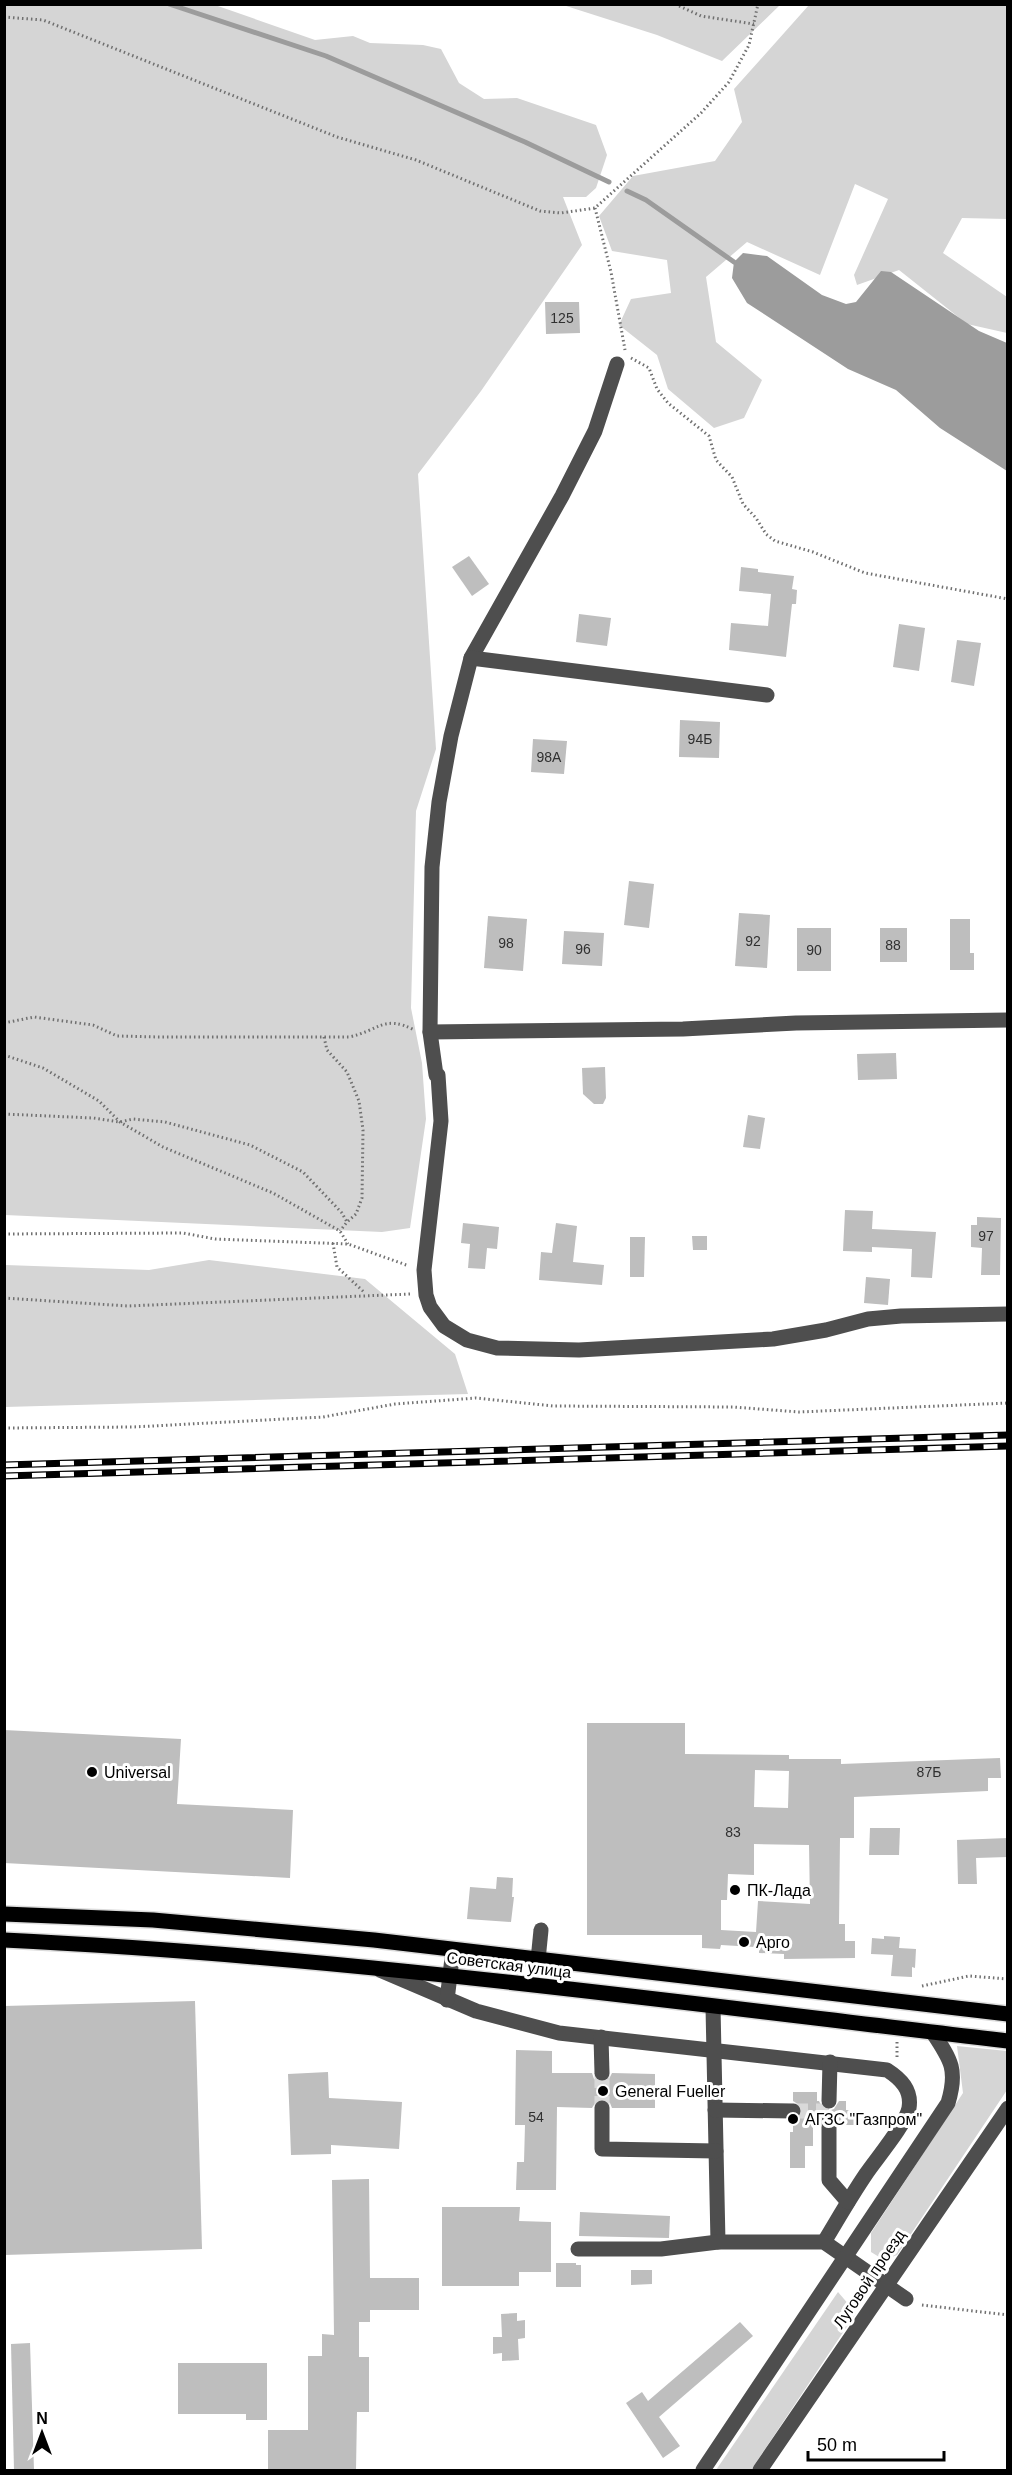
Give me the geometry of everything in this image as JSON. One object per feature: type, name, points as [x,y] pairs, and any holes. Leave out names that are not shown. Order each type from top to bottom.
[{"type":"main road","name":"Советская улица","points":[[4,1914],[153,1920],[453,1950],[1008,2014]]},
{"type":"main road","name":"Советская улица","points":[[4,1940],[149,1947],[374,1967],[1008,2041]]},
{"type":"street","points":[[621,360],[596,431],[471,658],[451,736],[438,813],[432,867],[430,1032],[436,1075],[438,1075],[441,1121],[424,1270],[426,1295],[430,1307],[444,1326],[467,1340],[497,1348],[579,1350],[773,1339],[826,1330],[868,1319],[901,1316],[1008,1314]]},
{"type":"street","points":[[471,658],[767,695]]},
{"type":"street","points":[[430,1032],[683,1029],[796,1023],[1008,1020]]},
{"type":"street","points":[[538,1960],[541,1930]]},
{"type":"street","points":[[447,2000],[453,1950]]},
{"type":"street","points":[[374,1967],[447,2000],[524,2025],[559,2032],[879,2068],[897,2076],[906,2086],[909,2097],[906,2116],[824,2242]]},
{"type":"street","points":[[713,2007],[718,2242]]},
{"type":"street","name":"Луговой проезд","points":[[703,2470],[844,2255],[948,2103],[954,2083],[951,2060],[933,2032]]},
{"type":"street","points":[[601,2037],[602,2073]]},
{"type":"street","points":[[830,2062],[830,2101]]},
{"type":"street","points":[[602,2108],[602,2149],[716,2151]]},
{"type":"street","name":"Луговой проезд","points":[[760,2470],[1008,2108]]},
{"type":"street","points":[[715,2110],[793,2111]]},
{"type":"street","points":[[830,2121],[829,2180],[848,2202]]},
{"type":"street","points":[[578,2249],[661,2249],[718,2242],[824,2242],[906,2299]]},
{"type":"path","points":[[675,4],[701,16],[754,24]]},
{"type":"path","points":[[4,17],[43,20],[337,137],[416,160],[540,211],[561,213],[595,208],[701,113],[729,82],[749,45],[758,4]]},
{"type":"path","points":[[595,208],[611,272],[621,360],[636,360],[649,368],[657,389],[668,403],[709,436],[716,460],[732,477],[743,504],[766,534],[775,541],[813,552],[866,573],[1008,600]]},
{"type":"path","points":[[4,1023],[34,1017],[93,1026],[117,1035],[349,1037],[367,1033],[381,1024],[392,1022],[418,1032],[430,1032]]},
{"type":"path","points":[[324,1037],[327,1050],[347,1072],[359,1101],[361,1120],[364,1170],[362,1198],[356,1214],[340,1231]]},
{"type":"path","points":[[4,1055],[43,1068],[99,1101],[120,1122],[163,1147],[273,1192],[340,1231],[348,1244]]},
{"type":"path","points":[[4,1114],[93,1118],[120,1122],[133,1119],[165,1122],[250,1146],[303,1172],[342,1213],[347,1222]]},
{"type":"path","points":[[4,1234],[183,1233],[215,1239],[348,1244],[424,1270]]},
{"type":"path","points":[[333,1243],[338,1267],[366,1295]]},
{"type":"path","points":[[4,1298],[128,1306],[366,1295],[426,1295]]},
{"type":"path","points":[[4,1428],[133,1427],[323,1417],[395,1404],[476,1398],[553,1406],[733,1407],[799,1412],[1008,1403]]},
{"type":"path","points":[[913,1988],[969,1976],[1008,1979]]},
{"type":"path","points":[[897,2028],[897,2076]]},
{"type":"path","points":[[906,2299],[925,2306],[1008,2315]]},
{"type":"shaded area","points":[[5,4],[215,5],[315,40],[353,36],[370,43],[423,45],[441,49],[459,83],[484,99],[517,98],[596,125],[607,155],[596,188],[586,197],[563,197],[582,245],[481,391],[418,474],[436,749],[416,811],[411,1008],[422,1063],[426,1119],[410,1228],[382,1232],[5,1215]]},
{"type":"shaded area","points":[[563,5],[780,5],[722,61],[657,35]]},
{"type":"shaded area","points":[[809,5],[1007,5],[1007,219],[962,218],[943,253],[1007,297],[1007,333],[967,324],[899,270],[857,285],[854,275],[888,199],[855,184],[820,275],[747,242],[706,277],[716,342],[762,380],[744,418],[714,428],[668,389],[657,355],[619,325],[631,299],[671,293],[667,260],[612,251],[599,216],[633,176],[715,161],[742,122],[734,89]]},
{"type":"shaded area","points":[[743,253],[767,256],[822,295],[846,304],[856,302],[881,271],[891,272],[979,331],[1007,343],[1007,471],[940,428],[896,390],[848,369],[747,303],[732,278],[734,262]]},
{"type":"shaded area","points":[[209,1260],[365,1279],[455,1354],[468,1394],[5,1407],[5,1265],[149,1270]]},
{"type":"shaded area","points":[[957,2046],[1007,2051],[1007,2090],[897,2255],[884,2260],[871,2252],[871,2233],[963,2093]]},
{"type":"shaded area","points":[[838,2292],[856,2313],[751,2470],[716,2470]]},
{"type":"building","points":[[545,302],[579,302],[580,333],[546,334]]},
{"type":"building","points":[[469,556],[489,584],[472,596],[452,567]]},
{"type":"building","points":[[741,567],[758,569],[758,572],[794,576],[792,589],[797,590],[796,604],[792,604],[786,657],[729,650],[731,623],[768,626],[771,594],[739,591]]},
{"type":"building","points":[[579,614],[611,618],[607,646],[576,642]]},
{"type":"building","points":[[899,624],[925,628],[919,671],[893,667]]},
{"type":"building","points":[[957,640],[981,643],[974,686],[951,682]]},
{"type":"building","points":[[680,720],[720,722],[719,758],[679,757]]},
{"type":"building","points":[[533,739],[567,741],[564,774],[531,772]]},
{"type":"building","points":[[629,881],[654,884],[649,928],[624,925]]},
{"type":"building","points":[[739,913],[770,915],[767,968],[735,966]]},
{"type":"building","points":[[488,916],[527,919],[523,971],[484,968]]},
{"type":"building","points":[[950,919],[970,919],[970,953],[974,953],[974,970],[950,970]]},
{"type":"building","points":[[797,928],[831,928],[831,971],[797,971]]},
{"type":"building","points":[[880,928],[907,928],[907,962],[880,962]]},
{"type":"building","points":[[564,931],[604,933],[602,966],[562,964]]},
{"type":"building","points":[[896,1053],[897,1079],[858,1080],[857,1054]]},
{"type":"building","points":[[605,1067],[606,1098],[603,1104],[594,1104],[583,1094],[582,1068]]},
{"type":"building","points":[[748,1115],[765,1118],[760,1149],[743,1147]]},
{"type":"building","points":[[845,1210],[873,1211],[872,1229],[936,1232],[932,1278],[911,1277],[912,1249],[872,1247],[872,1252],[843,1251]]},
{"type":"building","points":[[977,1217],[1001,1218],[1000,1275],[981,1275],[982,1248],[971,1247],[971,1225],[977,1225]]},
{"type":"building","points":[[463,1223],[499,1227],[497,1249],[487,1248],[485,1269],[468,1268],[470,1244],[461,1243]]},
{"type":"building","points":[[556,1223],[577,1226],[573,1262],[604,1265],[602,1285],[539,1280],[541,1252],[552,1253]]},
{"type":"building","points":[[692,1236],[707,1236],[707,1250],[693,1250]]},
{"type":"building","points":[[630,1237],[645,1237],[644,1277],[630,1277]]},
{"type":"building","points":[[866,1277],[890,1279],[888,1305],[864,1303]]},
{"type":"building","points":[[587,1723],[685,1723],[685,1754],[789,1755],[789,1759],[841,1759],[841,1764],[1000,1758],[1001,1778],[988,1778],[988,1791],[854,1797],[854,1838],[840,1838],[839,1924],[845,1924],[845,1941],[855,1941],[855,1958],[784,1959],[784,1954],[759,1953],[759,1949],[755,1947],[721,1945],[720,1949],[702,1948],[702,1935],[587,1935]],"holes":[[[755,1770],[789,1771],[788,1808],[754,1807]],[[754,1844],[809,1845],[810,1904],[758,1901],[756,1932],[721,1930],[721,1900],[727,1900],[728,1874],[754,1875]]]},
{"type":"building","name":"Universal","points":[[4,1730],[181,1739],[177,1804],[293,1810],[290,1878],[4,1863]]},
{"type":"building","points":[[870,1828],[900,1828],[899,1855],[869,1855]]},
{"type":"building","points":[[1008,1838],[1008,1857],[976,1858],[977,1884],[958,1884],[957,1840]]},
{"type":"building","points":[[497,1877],[513,1878],[512,1897],[514,1897],[511,1922],[467,1919],[470,1887],[496,1889]]},
{"type":"building","points":[[884,1936],[900,1937],[899,1948],[916,1949],[912,1977],[891,1976],[893,1955],[871,1954],[872,1938],[884,1939]]},
{"type":"building","points":[[195,2001],[202,2249],[4,2255],[4,2006]]},
{"type":"building","points":[[516,2050],[552,2051],[552,2073],[592,2073],[594,2079],[602,2083],[608,2081],[612,2073],[655,2074],[655,2108],[612,2108],[610,2103],[603,2098],[597,2100],[592,2108],[557,2107],[556,2190],[516,2190],[517,2162],[524,2162],[525,2125],[515,2125]]},
{"type":"building","points":[[328,2072],[329,2098],[402,2102],[399,2149],[331,2145],[331,2154],[291,2155],[288,2074]]},
{"type":"building","points":[[793,2092],[817,2092],[817,2101],[823,2109],[828,2111],[834,2109],[839,2101],[846,2101],[846,2110],[857,2110],[857,2125],[843,2125],[843,2121],[839,2121],[837,2116],[830,2111],[824,2113],[819,2121],[813,2121],[813,2146],[805,2146],[805,2168],[790,2168],[790,2132],[793,2132],[793,2121],[798,2119],[803,2112],[801,2106],[793,2101]]},
{"type":"building","points":[[369,2179],[370,2278],[419,2278],[419,2310],[370,2310],[370,2322],[359,2322],[359,2357],[369,2357],[369,2412],[357,2412],[356,2470],[268,2470],[268,2430],[308,2430],[308,2356],[322,2356],[322,2334],[334,2335],[332,2180]]},
{"type":"building","points":[[442,2207],[520,2207],[519,2221],[551,2222],[551,2272],[519,2272],[519,2286],[442,2286]]},
{"type":"building","points":[[580,2212],[670,2216],[669,2238],[579,2236]]},
{"type":"building","points":[[556,2263],[581,2265],[581,2287],[556,2287]]},
{"type":"building","points":[[631,2270],[652,2270],[652,2284],[631,2285]]},
{"type":"building","points":[[517,2313],[517,2321],[525,2320],[525,2338],[518,2339],[519,2360],[502,2361],[502,2353],[493,2354],[493,2337],[502,2337],[501,2314]]},
{"type":"building","points":[[740,2322],[753,2336],[659,2417],[680,2446],[663,2458],[626,2403],[642,2392],[648,2401]]},
{"type":"building","points":[[30,2343],[34,2470],[14,2470],[11,2344]]},
{"type":"building","points":[[178,2363],[267,2363],[267,2420],[246,2420],[246,2414],[178,2414]]},
{"type":"waterway","points":[[169,4],[326,56],[525,142],[609,182]]},
{"type":"waterway","points":[[627,191],[646,200],[734,262]]},
{"type":"tunnel","points":[[602,2073],[602,2108]]},
{"type":"tunnel","points":[[793,2111],[829,2111]]},
{"type":"railway","points":[[4,1465],[1008,1435]]},
{"type":"railway","points":[[4,1476],[1008,1446]]},
{"type":"place","name":"Universal","points":[[92,1772]]},
{"type":"place","name":"ПК-Лада","points":[[735,1890]]},
{"type":"place","name":"Арго","points":[[744,1942]]},
{"type":"place","name":"General Fueller","points":[[603,2091]]},
{"type":"place","name":"АГЗС \"Газпром\"","points":[[793,2119]]}]
